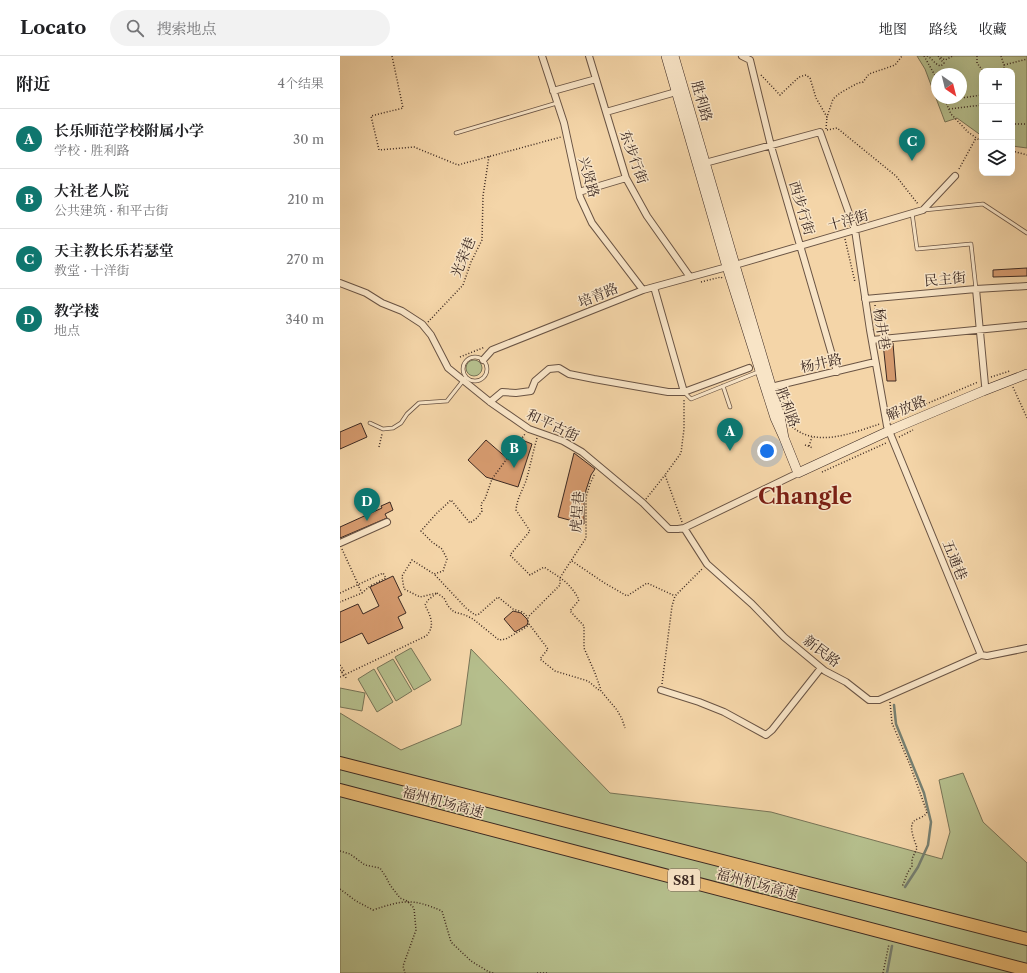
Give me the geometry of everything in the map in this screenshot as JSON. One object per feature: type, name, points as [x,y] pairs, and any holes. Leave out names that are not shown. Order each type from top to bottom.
[{"type":"highway","name":"福州机场高速","points":[[340,763],[1027,939]]},
{"type":"highway","name":"福州机场高速","points":[[340,790],[1027,970]]},
{"type":"main road","name":"胜利路","points":[[666,56],[731,266],[780,416],[784,438]]},
{"type":"main road","name":"胜利路","points":[[674,56],[705,163],[760,371],[775,418],[784,438]]},
{"type":"main road","name":"解放路","points":[[798,473],[889,431],[1027,374]]},
{"type":"main road","points":[[784,438],[798,473]]},
{"type":"street","name":"兴贤路","points":[[542,56],[564,123],[579,192],[592,223],[643,290]]},
{"type":"street","name":"东步行街","points":[[589,56],[626,178],[647,216],[690,277]]},
{"type":"street","name":"西步行街","points":[[742,56],[750,60],[771,146],[837,372]]},
{"type":"street","points":[[553,91],[596,79]]},
{"type":"street","points":[[606,112],[676,92]]},
{"type":"street","points":[[705,163],[820,132]]},
{"type":"street","name":"杨井巷","points":[[820,132],[855,230],[865,299],[875,340],[875,362],[889,431]]},
{"type":"street","points":[[923,210],[955,176]]},
{"type":"street","points":[[579,192],[626,178]]},
{"type":"street","name":"十洋街","points":[[731,266],[923,210]]},
{"type":"street","name":"培青路","points":[[483,360],[492,350],[643,290],[731,266]]},
{"type":"street","points":[[340,283],[366,293],[382,303],[402,311],[424,326]]},
{"type":"street","name":"民主街","points":[[865,299],[1027,286]]},
{"type":"street","points":[[654,287],[684,392]]},
{"type":"street","points":[[976,289],[985,382]]},
{"type":"street","points":[[875,340],[1027,324]]},
{"type":"street","name":"和平古街","points":[[424,326],[431,335],[448,368],[465,379],[490,402],[529,429],[573,446],[643,503],[669,528],[684,528]]},
{"type":"street","name":"杨井路","points":[[771,387],[875,362]]},
{"type":"street","points":[[490,402],[502,392],[516,393],[531,390],[535,381],[549,369],[560,368],[569,374],[594,379],[668,392],[684,392],[749,368]]},
{"type":"street","name":"五通巷","points":[[889,431],[981,655]]},
{"type":"street","points":[[684,528],[798,473]]},
{"type":"street","points":[[340,544],[387,522]]},
{"type":"street","name":"新民路","points":[[684,528],[707,564],[752,604],[784,637],[821,668],[846,682],[869,700],[879,700],[981,655]]},
{"type":"street","points":[[981,655],[987,656],[1027,648]]},
{"type":"street","points":[[661,690],[724,712],[766,735],[772,730],[821,668]]},
{"type":"lane","points":[[456,133],[557,103]]},
{"type":"lane","points":[[923,210],[983,204],[1027,233]]},
{"type":"lane","points":[[912,213],[917,249],[971,244],[976,289]]},
{"type":"lane","points":[[476,356],[483,360],[487,366],[484,377],[477,380],[465,379],[462,367],[466,360],[476,356]]},
{"type":"lane","points":[[684,392],[691,399],[760,371]]},
{"type":"lane","points":[[370,423],[383,429],[393,428],[401,423],[407,414],[419,403],[447,401],[465,379]]},
{"type":"lane","points":[[723,386],[730,406]]},
{"type":"path","points":[[392,56],[403,108],[371,116],[379,150],[414,147],[458,165],[566,136]]},
{"type":"path","points":[[752,70],[765,78],[780,95],[799,77],[806,75],[810,78],[816,98],[827,117],[833,99],[840,93],[862,82],[869,74],[895,65],[902,56]]},
{"type":"path","points":[[925,56],[934,61],[937,65],[941,66],[944,63],[939,57]]},
{"type":"path","points":[[925,56],[931,68]]},
{"type":"path","points":[[939,57],[945,60],[953,56]]},
{"type":"path","points":[[977,56],[977,63],[981,68]]},
{"type":"path","points":[[1002,56],[1004,65],[1027,59]]},
{"type":"path","points":[[967,97],[979,95]]},
{"type":"path","points":[[947,104],[951,114],[961,126],[979,140]]},
{"type":"path","points":[[949,109],[979,105]]},
{"type":"path","points":[[1015,124],[1027,124]]},
{"type":"path","points":[[820,132],[837,128],[896,176],[923,210]]},
{"type":"path","points":[[955,176],[976,138]]},
{"type":"path","points":[[1015,152],[1027,155]]},
{"type":"path","name":"光荣巷","points":[[424,326],[463,285],[471,262],[482,240],[482,196],[489,156]]},
{"type":"path","points":[[845,238],[856,286]]},
{"type":"path","points":[[875,303],[875,340]]},
{"type":"path","points":[[460,357],[489,345]]},
{"type":"path","points":[[789,424],[796,430],[819,439],[836,437],[886,421],[985,382],[1010,370]]},
{"type":"path","points":[[1010,380],[1027,418]]},
{"type":"path","points":[[643,503],[681,453],[684,429],[684,392]]},
{"type":"path","points":[[379,447],[383,429]]},
{"type":"path","points":[[434,574],[443,571],[447,558],[442,549],[432,542],[422,531],[437,513],[451,500],[470,523],[477,518],[482,511],[481,504],[485,499],[492,479],[529,429]]},
{"type":"path","points":[[538,433],[526,480],[522,492],[517,499],[516,510],[530,531],[510,555],[530,575],[544,567],[566,581],[570,586],[579,600],[570,611],[584,626],[584,648],[601,691]]},
{"type":"path","points":[[809,446],[812,436]]},
{"type":"path","points":[[805,445],[813,448]]},
{"type":"path","name":"虎埕巷","points":[[528,617],[560,586],[560,578],[586,538],[586,497],[590,484],[599,466]]},
{"type":"path","points":[[665,475],[684,528]]},
{"type":"path","points":[[340,544],[362,593]]},
{"type":"path","points":[[529,624],[511,637],[499,640],[473,619],[454,612],[448,606],[444,598],[437,593],[420,597],[404,589],[402,576],[412,560],[434,574],[466,608],[475,615],[479,614],[498,597],[513,610],[522,612],[528,617],[529,624],[548,649],[540,659],[555,671],[588,681],[601,691],[617,710],[625,728]]},
{"type":"path","points":[[571,560],[603,582],[627,596],[647,583],[675,596]]},
{"type":"path","points":[[661,690],[672,606],[675,596],[707,564]]},
{"type":"path","points":[[340,593],[383,573],[386,578],[370,586],[362,593],[340,602]]},
{"type":"path","points":[[340,677],[430,633],[432,623],[431,617],[425,605],[428,600],[437,593]]},
{"type":"path","points":[[340,665],[343,671]]},
{"type":"path","points":[[343,671],[340,670],[347,679]]},
{"type":"path","points":[[888,695],[891,707],[892,723],[910,765],[927,812],[912,825],[917,848],[912,859],[912,866],[902,887]]},
{"type":"path","points":[[340,851],[350,854],[365,865],[380,868],[390,886],[400,898],[407,901],[426,904],[442,911],[451,942],[471,960],[489,972],[494,973]]},
{"type":"path","points":[[340,889],[356,901],[373,910],[390,904],[407,901]]},
{"type":"path","points":[[405,973],[403,966],[416,930],[414,908],[407,901]]},
{"type":"path","points":[[883,973],[890,942]]},
{"type":"path","points":[[538,973],[549,973]]},
{"type":"green space","points":[[917,56],[1027,56],[1027,148],[1015,146],[1015,68],[979,68],[979,134],[957,118],[945,122],[938,104],[967,104],[967,68],[931,68],[931,85],[925,69]]},
{"type":"green space","points":[[471,360],[477,360],[482,365],[480,374],[477,376],[471,376],[466,371],[466,365]]},
{"type":"green space","points":[[411,648],[431,680],[414,690],[395,657]]},
{"type":"green space","points":[[471,649],[610,793],[771,812],[942,859],[950,832],[939,780],[963,773],[983,822],[1027,863],[1027,973],[340,973],[340,713],[401,750],[461,725]]},
{"type":"green space","points":[[393,659],[412,691],[396,701],[377,668]]},
{"type":"green space","points":[[374,669],[393,702],[377,712],[358,679]]},
{"type":"green space","points":[[340,688],[365,693],[362,711],[340,707]]},
{"type":"building","points":[[1027,268],[1027,276],[993,277],[993,270]]},
{"type":"building","points":[[883,343],[893,343],[896,381],[887,381]]},
{"type":"building","points":[[361,423],[367,437],[340,449],[340,432]]},
{"type":"building","points":[[486,440],[509,460],[522,440],[532,444],[518,487],[486,477],[468,460]]},
{"type":"building","points":[[574,453],[595,469],[591,475],[586,490],[584,503],[584,524],[558,517]]},
{"type":"building","points":[[390,502],[393,510],[385,514],[387,518],[340,538],[340,527],[382,508],[381,506]]},
{"type":"building","points":[[393,576],[402,595],[398,597],[406,613],[398,617],[403,628],[368,644],[362,633],[340,643],[340,612],[358,604],[363,614],[379,606],[370,587]]},
{"type":"building","points":[[513,611],[521,613],[528,622],[527,625],[515,632],[504,619]]},
{"type":"waterway","points":[[894,705],[896,724],[924,793],[931,822],[928,845],[918,867],[905,887]]},
{"type":"waterway","points":[[887,973],[892,946]]},
{"type":"place","name":"天主教长乐若瑟堂","points":[[912,161]]},
{"type":"place","name":"长乐师范学校附属小学","points":[[730,451]]},
{"type":"place","name":"大社老人院","points":[[514,468]]},
{"type":"place","name":"教学楼","points":[[367,521]]},
{"type":"district","name":"Changle","points":[[805,496]]}]
